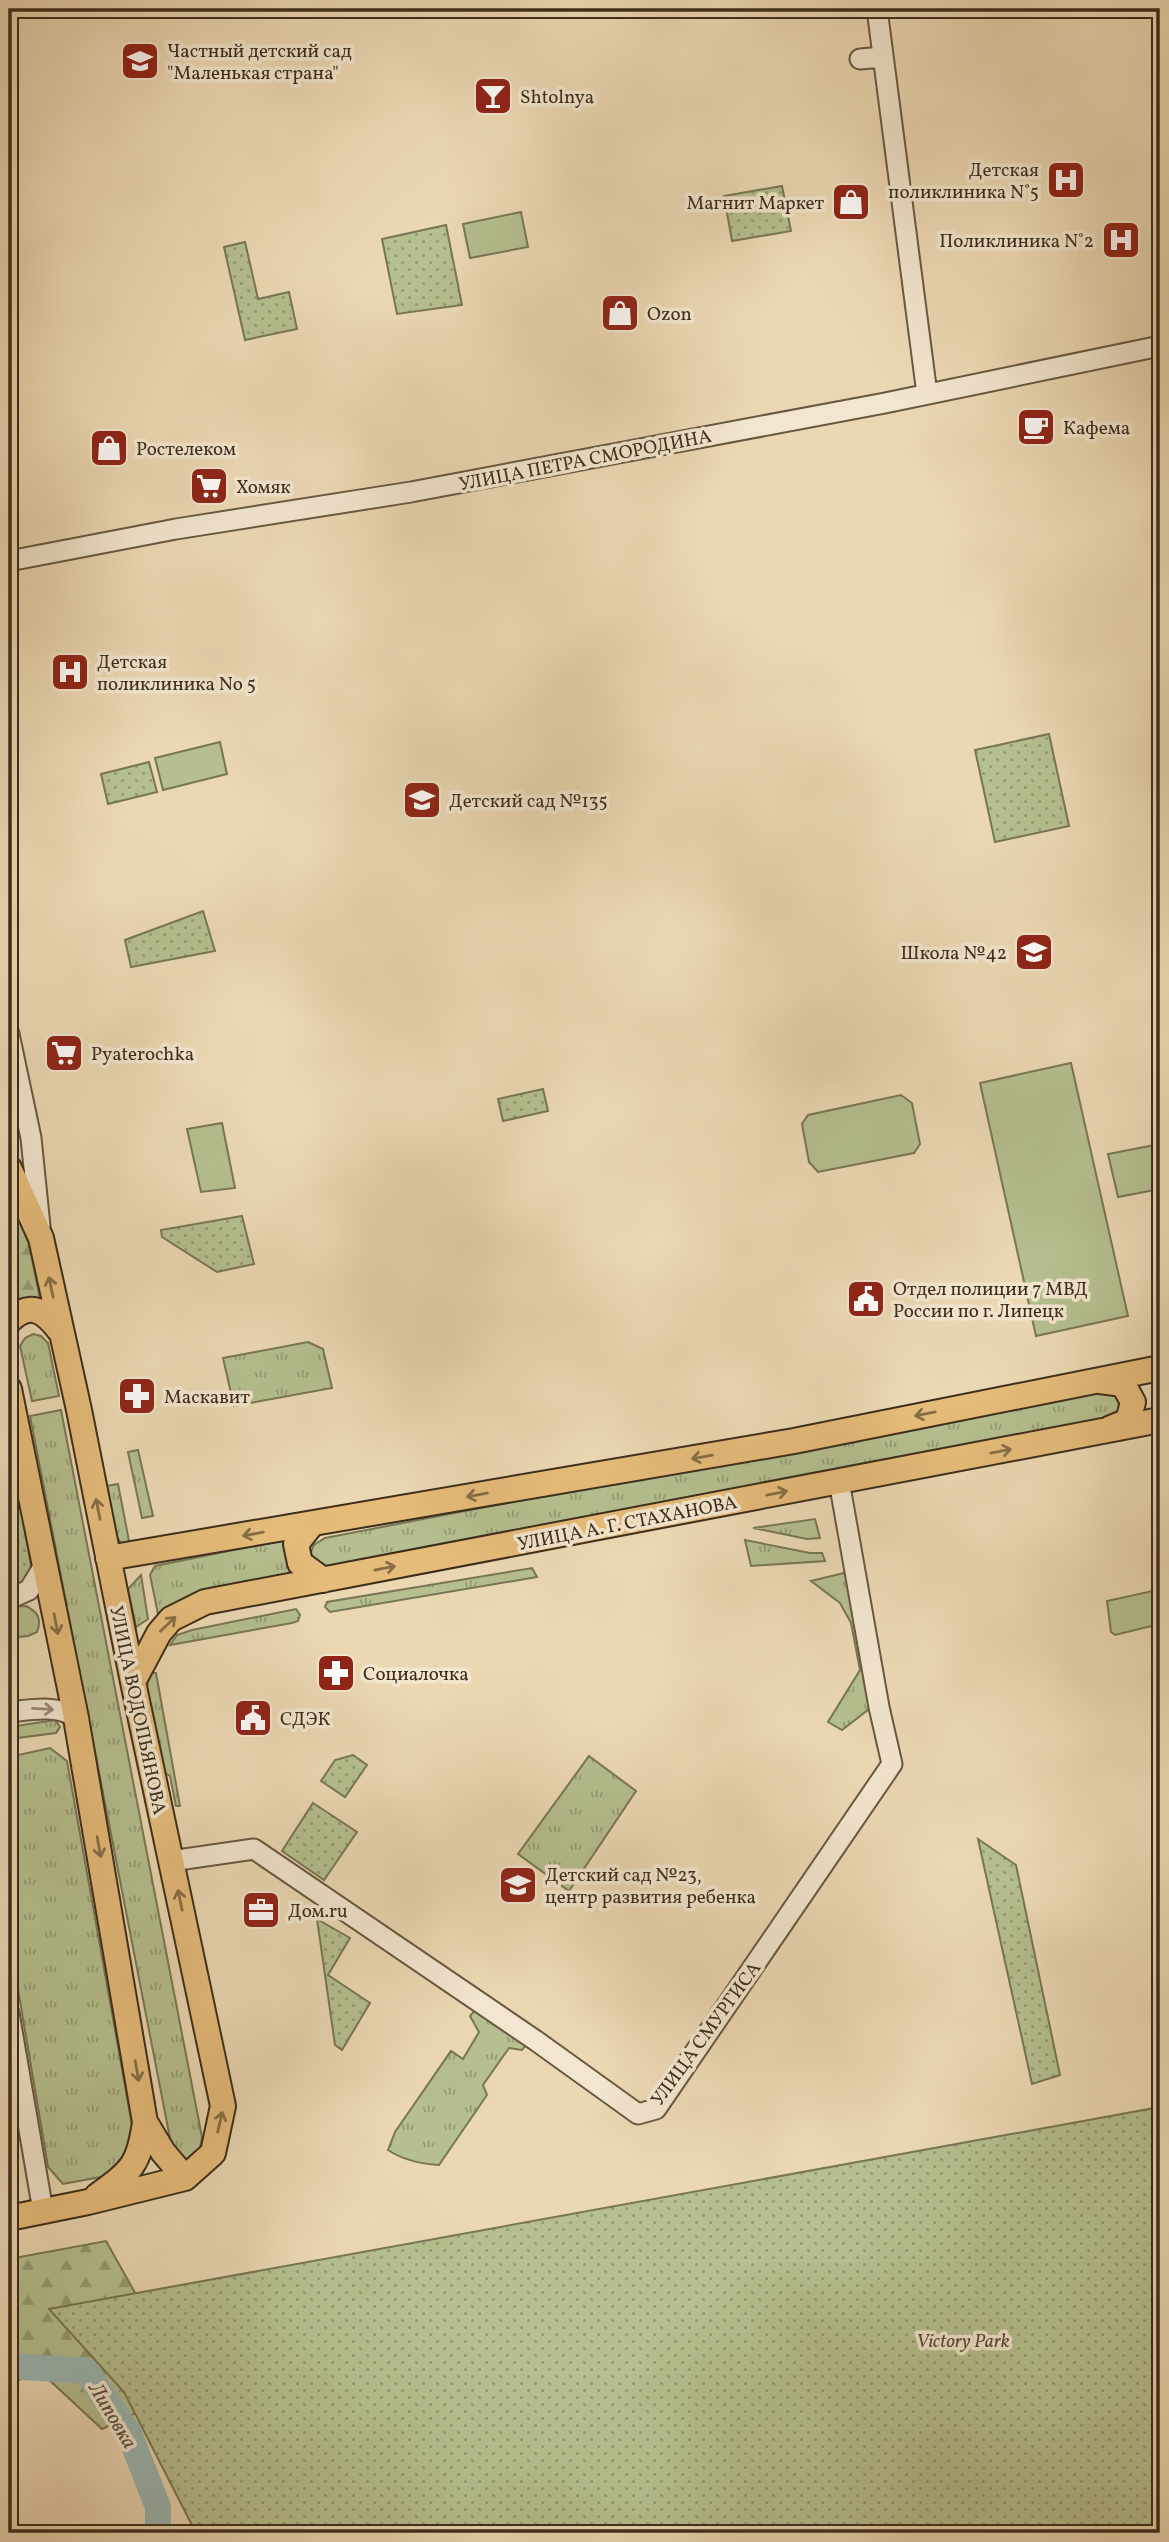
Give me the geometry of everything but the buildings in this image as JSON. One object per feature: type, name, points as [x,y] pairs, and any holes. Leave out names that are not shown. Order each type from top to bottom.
[{"type":"main road","name":"УЛИЦА ВОДОПЬЯНОВА","points":[[9,1168],[41,1238],[223,2106],[213,2153],[186,2178]]},
{"type":"main road","points":[[9,1321],[18,1313],[30,1309],[41,1311],[60,1331]]},
{"type":"main road","points":[[108,1558],[794,1441],[1160,1368]]},
{"type":"main road","points":[[1096,1381],[1123,1384],[1133,1401],[1128,1421],[1103,1431]]},
{"type":"main road","points":[[9,1389],[76,1718],[145,2122],[142,2146],[135,2164],[122,2178],[88,2202]]},
{"type":"main road","name":"УЛИЦА А. Г. СТАХАНОВА","points":[[133,1682],[159,1633],[171,1619],[205,1602],[1160,1420]]},
{"type":"main road","points":[[312,1525],[296,1544],[300,1563],[323,1580]]},
{"type":"main road","points":[[9,2218],[186,2178],[163,2151],[145,2122]]},
{"type":"street","points":[[877,9],[927,394]]},
{"type":"street","points":[[860,59],[883,57]]},
{"type":"street","name":"УЛИЦА ПЕТРА СМОРОДИНА","points":[[9,561],[176,529],[411,492],[927,394],[1160,346]]},
{"type":"street","points":[[9,1034],[31,1139],[41,1238]]},
{"type":"street","name":"УЛИЦА СМУРГИСА","points":[[171,1861],[254,1849],[535,2040],[638,2114],[656,2109],[892,1765],[878,1707],[839,1481]]},
{"type":"street","points":[[9,1599],[29,1590],[45,1564]]},
{"type":"street","points":[[9,1712],[54,1710],[69,1712],[76,1718]]},
{"type":"street","points":[[9,2013],[43,2211]]},
{"type":"green space","points":[[782,186],[791,231],[732,241],[724,196]]},
{"type":"green space","points":[[521,212],[528,247],[470,258],[463,224]]},
{"type":"green space","points":[[446,225],[462,305],[397,314],[382,239]]},
{"type":"green space","points":[[245,242],[258,299],[289,292],[297,329],[245,340],[224,247]]},
{"type":"green space","points":[[1049,734],[1069,826],[995,842],[975,750]]},
{"type":"green space","points":[[220,742],[227,774],[163,790],[155,758]]},
{"type":"green space","points":[[149,762],[157,792],[108,804],[101,774]]},
{"type":"green space","points":[[203,911],[215,951],[131,967],[125,940]]},
{"type":"green space","points":[[1071,1063],[1128,1316],[1036,1336],[980,1083]]},
{"type":"green space","points":[[543,1089],[548,1111],[503,1121],[498,1099]]},
{"type":"green space","points":[[901,1095],[912,1103],[920,1144],[914,1153],[818,1172],[809,1162],[802,1124],[808,1115]]},
{"type":"green space","points":[[222,1123],[235,1188],[201,1192],[187,1129]]},
{"type":"green space","points":[[1160,1144],[1160,1189],[1118,1197],[1108,1154]]},
{"type":"green space","points":[[9,1197],[29,1244],[41,1304],[9,1309]]},
{"type":"green space","points":[[242,1216],[254,1264],[217,1272],[162,1237],[161,1230]]},
{"type":"green space","points":[[33,1334],[41,1336],[48,1343],[59,1396],[32,1401],[20,1346],[25,1338]]},
{"type":"green space","points":[[308,1342],[323,1349],[332,1388],[234,1406],[223,1358]]},
{"type":"green space","points":[[1103,1388],[1120,1395],[1123,1416],[343,1569],[315,1567],[310,1554],[314,1545],[325,1538]]},
{"type":"green space","points":[[61,1410],[202,2137],[197,2154],[181,2161],[173,2154],[30,1416]]},
{"type":"green space","points":[[9,1440],[31,1565],[24,1581],[9,1591]]},
{"type":"green space","points":[[138,1450],[153,1516],[142,1518],[128,1452]]},
{"type":"green space","points":[[118,1484],[130,1546],[124,1548],[117,1537],[106,1486]]},
{"type":"green space","points":[[815,1519],[820,1538],[807,1539],[753,1528]]},
{"type":"green space","points":[[288,1539],[295,1576],[194,1596],[158,1614],[150,1575],[155,1566]]},
{"type":"green space","points":[[745,1540],[822,1553],[825,1561],[751,1566]]},
{"type":"green space","points":[[532,1568],[537,1577],[330,1612],[325,1607],[327,1602]]},
{"type":"green space","points":[[848,1572],[873,1706],[842,1730],[828,1722],[860,1670],[851,1623],[840,1603],[811,1581]]},
{"type":"green space","points":[[141,1575],[148,1619],[136,1627],[128,1589]]},
{"type":"green space","points":[[1157,1590],[1160,1594],[1160,1624],[1115,1635],[1111,1632],[1107,1601]]},
{"type":"green space","points":[[26,1606],[38,1616],[37,1632],[9,1638],[9,1607]]},
{"type":"green space","points":[[296,1609],[300,1615],[298,1621],[292,1623],[170,1645],[177,1635],[192,1630]]},
{"type":"green space","points":[[149,1673],[156,1673],[180,1806],[176,1806],[170,1776],[162,1771],[147,1688]]},
{"type":"green space","points":[[55,1720],[60,1727],[56,1733],[9,1739],[9,1727]]},
{"type":"green space","points":[[50,1748],[67,1761],[135,2142],[123,2166],[101,2177],[63,2184],[48,2167],[9,1936],[9,1757]]},
{"type":"green space","points":[[353,1755],[367,1765],[345,1797],[321,1781],[335,1760]]},
{"type":"green space","points":[[589,1756],[636,1791],[569,1891],[518,1854]]},
{"type":"green space","points":[[313,1803],[357,1832],[324,1880],[282,1851]]},
{"type":"green space","points":[[978,1839],[1016,1865],[1060,2075],[1032,2084]]},
{"type":"green space","points":[[317,1919],[350,1938],[328,1975],[370,2003],[342,2050],[335,2045]]},
{"type":"green space","points":[[475,2010],[526,2045],[522,2050],[509,2048],[483,2085],[487,2095],[439,2165],[412,2161],[388,2150],[395,2132],[451,2051],[463,2059],[479,2032],[470,2016]]},
{"type":"green space","name":"Victory Park","points":[[1160,2107],[1160,2533],[196,2533],[124,2392],[49,2309]]},
{"type":"green space","points":[[106,2241],[157,2332],[149,2407],[102,2429],[46,2377],[24,2377],[9,2387],[9,2259]]},
{"type":"waterway","name":"Липовка","points":[[9,2366],[86,2371],[129,2433],[158,2507],[158,2533]]},
{"type":"place","name":"Частный детский сад \"Маленькая страна\"","points":[[140,61]]},
{"type":"place","name":"Shtolnya","points":[[493,96]]},
{"type":"place","name":"Детская поликлиника N˚5","points":[[1066,180]]},
{"type":"place","name":"Магнит Маркет","points":[[851,202]]},
{"type":"place","name":"Поликлиника N˚2","points":[[1121,240]]},
{"type":"place","name":"Ozon","points":[[620,313]]},
{"type":"place","name":"Кафема","points":[[1036,427]]},
{"type":"place","name":"Ростелеком","points":[[109,448]]},
{"type":"place","name":"Хомяк","points":[[209,486]]},
{"type":"place","name":"Детская поликлиника No 5","points":[[70,672]]},
{"type":"place","name":"Детский сад №135","points":[[422,800]]},
{"type":"place","name":"Школа №42","points":[[1034,952]]},
{"type":"place","name":"Pyaterochka","points":[[64,1053]]},
{"type":"place","name":"Отдел полиции 7 МВД России по г. Липецк","points":[[866,1299]]},
{"type":"place","name":"Маскавит","points":[[137,1396]]},
{"type":"place","name":"Социалочка","points":[[336,1673]]},
{"type":"place","name":"СДЭК","points":[[253,1718]]},
{"type":"place","name":"Детский сад №23, центр развития ребенка","points":[[518,1885]]},
{"type":"place","name":"Дом.ru","points":[[261,1910]]}]
